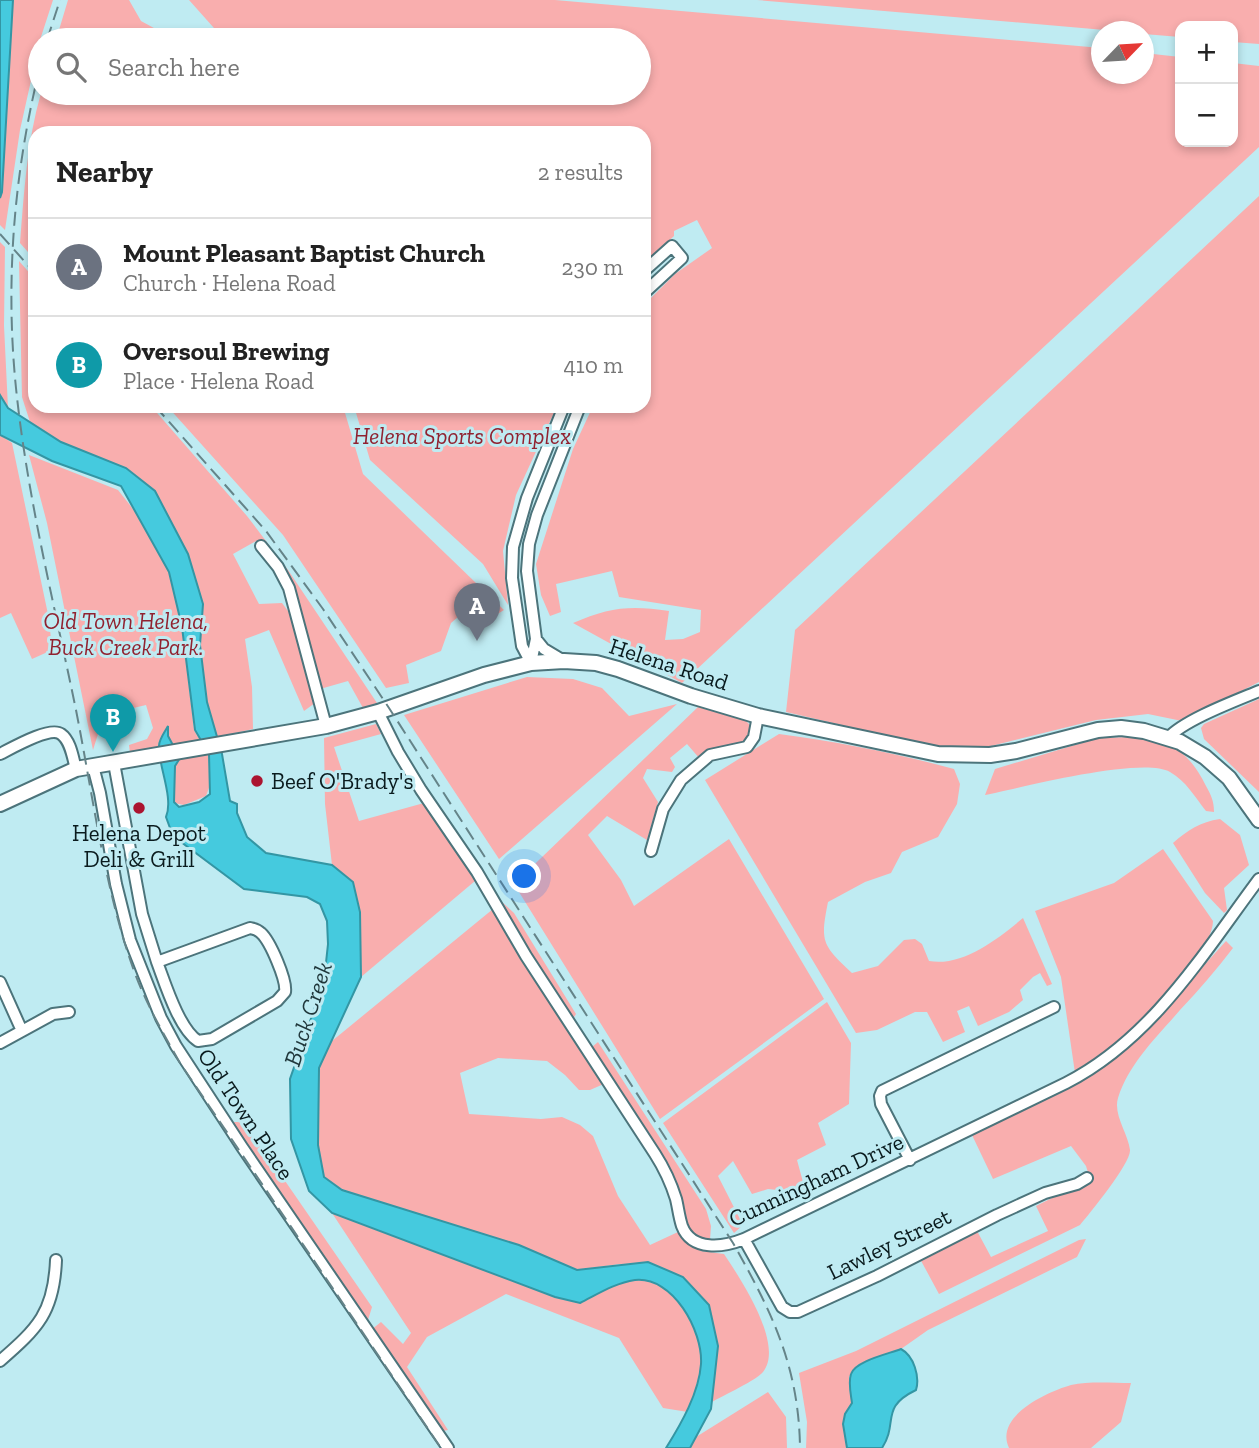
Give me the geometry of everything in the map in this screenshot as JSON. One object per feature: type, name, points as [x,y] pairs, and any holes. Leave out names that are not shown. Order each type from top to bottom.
[{"type":"main road","name":"Helena Road","points":[[0,804],[76,769],[326,726],[378,712],[484,675],[531,663],[564,660],[596,663],[618,669],[691,696],[758,716],[905,749],[952,755],[1000,754],[1111,728],[1144,731],[1191,747],[1218,767],[1259,820]]},
{"type":"street","points":[[651,265],[672,246],[682,258],[651,287]]},
{"type":"street","points":[[531,663],[522,646],[520,635],[512,578],[513,547],[527,498],[561,413]]},
{"type":"street","points":[[531,663],[536,639],[527,571],[529,544],[537,515],[577,413]]},
{"type":"street","points":[[261,547],[278,567],[289,588],[326,726]]},
{"type":"street","points":[[536,639],[544,649],[564,660]]},
{"type":"street","points":[[1168,738],[1175,731],[1216,709],[1259,691]]},
{"type":"street","name":"Cunningham Drive","points":[[378,712],[421,790],[477,872],[526,956],[655,1154],[671,1186],[684,1229],[692,1239],[709,1246],[744,1239],[1078,1077],[1111,1055],[1187,978],[1259,879]]},
{"type":"street","points":[[651,851],[663,809],[681,780],[710,755],[747,747],[754,737],[758,716]]},
{"type":"street","points":[[0,754],[46,733],[59,732],[69,743],[76,769]]},
{"type":"street","points":[[114,762],[142,914],[157,962],[190,1034],[198,1041],[212,1040],[284,996],[286,987],[283,975],[265,938],[258,930],[250,928],[157,962]]},
{"type":"street","name":"Old Town Place","points":[[93,765],[116,884],[130,940],[161,1018],[176,1046],[242,1147],[449,1448]]},
{"type":"street","points":[[0,982],[22,1031]]},
{"type":"street","points":[[909,1160],[890,1125],[880,1098],[882,1091],[1054,1007]]},
{"type":"street","points":[[0,1043],[53,1014],[69,1012]]},
{"type":"street","name":"Lawley Street","points":[[744,1239],[782,1307],[790,1312],[798,1312],[877,1276],[996,1215],[1087,1178]]},
{"type":"street","points":[[0,1361],[29,1336],[48,1307],[55,1284],[56,1260]]},
{"type":"green space","points":[[13,0],[53,0],[44,28],[28,28],[28,94],[5,230],[0,225]]},
{"type":"green space","points":[[68,0],[129,0],[141,21],[154,28],[60,28]]},
{"type":"green space","points":[[189,0],[555,0],[1091,47],[1091,84],[1154,84],[1154,54],[1175,56],[1175,147],[1238,147],[1238,64],[1259,66],[1259,147],[682,683],[573,623],[620,609],[669,611],[665,640],[683,639],[700,632],[701,610],[619,597],[612,571],[556,584],[561,612],[550,616],[541,595],[536,564],[573,449],[590,413],[651,413],[651,298],[675,274],[712,248],[697,220],[674,231],[674,236],[651,257],[651,126],[33,126],[38,105],[651,105],[651,28],[214,28]]},
{"type":"green space","points":[[757,0],[1259,0],[1259,44],[1238,42],[1238,21],[1175,21],[1175,37],[1154,35],[1154,21],[1091,21],[1091,29]]},
{"type":"green space","points":[[28,158],[28,252],[20,243],[25,186]]},
{"type":"green space","points":[[1259,196],[1259,682],[1182,721],[1148,714],[1096,720],[991,746],[949,750],[786,712],[795,630]]},
{"type":"green space","points":[[0,242],[5,247],[4,326],[8,408],[0,395]]},
{"type":"green space","points":[[19,261],[28,271],[28,413],[157,413],[247,516],[288,570],[377,703],[363,708],[348,681],[320,689],[284,572],[258,540],[233,554],[259,604],[282,603],[294,619],[315,703],[304,711],[269,630],[245,639],[252,687],[253,729],[217,737],[207,702],[200,645],[203,604],[126,468],[61,442],[30,422],[22,397]]},
{"type":"green space","points":[[173,413],[345,413],[363,474],[504,610],[491,618],[473,604],[451,623],[441,651],[406,665],[409,683],[386,688],[283,535]]},
{"type":"green space","name":"Helena Sports Complex","points":[[356,413],[554,413],[516,495],[503,551],[508,605],[483,564],[370,460]]},
{"type":"green space","points":[[0,435],[12,443],[49,619],[52,650],[32,659],[11,613],[0,618]]},
{"type":"green space","name":"Old Town Helena, Buck Creek Park.","points":[[29,455],[118,490],[137,514],[169,572],[182,627],[194,730],[209,754],[210,785],[206,796],[184,805],[174,803],[156,749],[130,753],[129,745],[147,739],[153,728],[146,705],[104,715],[93,750],[47,523]]},
{"type":"green space","points":[[527,677],[573,679],[602,688],[629,716],[677,704],[499,859],[404,715]]},
{"type":"green space","points":[[1259,699],[1259,792],[1204,739],[1201,728],[1204,724]]},
{"type":"green space","points":[[698,707],[746,721],[751,726],[751,740],[744,745],[700,759],[687,744],[670,758],[675,767],[672,772],[647,769],[643,778],[658,802],[647,840],[607,816],[588,835],[621,880],[634,906],[729,839],[824,999],[660,1119],[514,884]]},
{"type":"green space","points":[[376,724],[381,734],[334,747],[359,821],[424,803],[475,881],[361,977],[360,912],[353,882],[332,865],[325,804],[324,738]]},
{"type":"green space","points":[[779,734],[867,749],[954,769],[960,784],[957,804],[938,837],[902,852],[891,873],[865,882],[828,902],[824,926],[826,942],[834,956],[852,973],[878,966],[904,940],[915,939],[922,944],[929,961],[941,962],[967,956],[1023,918],[1052,984],[1047,986],[1040,973],[1020,990],[1023,1000],[1009,1012],[978,1026],[969,1006],[957,1011],[965,1032],[943,1042],[927,1012],[915,1012],[877,1030],[856,1033],[705,780]]},
{"type":"green space","points":[[1131,737],[1167,745],[1184,755],[1208,789],[1214,812],[1206,811],[1176,776],[1155,768],[1108,770],[985,795],[995,769],[1098,738]]},
{"type":"green space","points":[[1220,819],[1240,835],[1249,865],[1224,888],[1227,910],[1224,913],[1205,893],[1173,843],[1195,827]]},
{"type":"green space","points":[[1163,849],[1213,921],[1210,935],[1189,969],[1157,1006],[1115,1046],[1075,1073],[1061,977],[1035,911],[1114,883]]},
{"type":"green space","points":[[502,902],[514,913],[576,1014],[573,1019],[499,905]]},
{"type":"green space","points":[[493,909],[606,1083],[590,1090],[579,1090],[547,1061],[498,1058],[460,1073],[469,1114],[541,1119],[562,1117],[580,1125],[593,1136],[618,1196],[650,1245],[678,1232],[701,1251],[724,1254],[758,1312],[765,1329],[768,1360],[759,1375],[712,1402],[718,1346],[709,1305],[620,1264],[577,1270],[519,1245],[342,1190],[324,1177],[318,1146],[319,1068],[332,1041]]},
{"type":"green space","points":[[1226,941],[1233,948],[1144,1051],[1129,1073],[1118,1098],[1117,1111],[1129,1144],[1129,1156],[1085,1219],[1080,1225],[939,1294],[919,1257],[976,1229],[991,1257],[1048,1231],[1036,1206],[1090,1179],[1086,1166],[1071,1146],[993,1179],[972,1135],[1098,1070],[1154,1021]]},
{"type":"green space","points":[[827,1002],[851,1043],[849,1104],[818,1123],[826,1145],[797,1160],[806,1193],[768,1189],[752,1194],[733,1161],[718,1176],[743,1225],[734,1233],[663,1123]]},
{"type":"green space","points":[[598,1042],[706,1209],[711,1226],[710,1240],[695,1235],[686,1225],[665,1162],[592,1047]]},
{"type":"green space","points":[[229,1122],[240,1122],[272,1162],[372,1307],[368,1320]]},
{"type":"green space","points":[[332,1213],[555,1297],[580,1303],[628,1281],[649,1281],[662,1287],[683,1309],[697,1337],[701,1365],[688,1412],[663,1408],[619,1338],[506,1294],[427,1337],[407,1367],[448,1430],[443,1431],[371,1330],[381,1322],[403,1344],[411,1333]]},
{"type":"green space","points":[[1086,1239],[1077,1257],[928,1330],[901,1349],[858,1365],[849,1377],[852,1403],[845,1414],[843,1424],[847,1448],[806,1448],[807,1422],[799,1373],[856,1351],[1079,1240]]},
{"type":"green space","points":[[1131,1383],[1121,1422],[1091,1448],[1009,1448],[1006,1436],[1016,1416],[1025,1407],[1049,1393],[1078,1384]]},
{"type":"green space","points":[[768,1392],[786,1417],[787,1448],[690,1448],[696,1437]]},
{"type":"water","points":[[0,0],[13,0],[0,198]]},
{"type":"water","points":[[0,395],[8,408],[61,442],[126,468],[155,491],[188,554],[203,604],[200,645],[207,702],[222,754],[230,801],[237,804],[237,813],[247,837],[266,853],[332,865],[353,882],[360,912],[361,977],[319,1068],[318,1145],[324,1177],[342,1190],[519,1245],[577,1270],[648,1262],[683,1277],[709,1305],[718,1346],[711,1409],[690,1448],[666,1448],[693,1397],[700,1375],[700,1351],[697,1336],[683,1308],[662,1287],[649,1281],[635,1280],[614,1286],[580,1303],[555,1297],[332,1213],[309,1191],[291,1139],[290,1079],[324,981],[328,944],[327,921],[320,904],[307,897],[244,889],[165,830],[170,828],[166,817],[168,801],[159,746],[168,726],[168,736],[180,758],[175,766],[174,802],[179,807],[199,802],[210,794],[209,754],[195,730],[182,627],[169,572],[121,486],[52,461],[0,435]]},
{"type":"water","points":[[901,1349],[906,1352],[915,1367],[916,1390],[893,1409],[887,1439],[882,1448],[847,1448],[843,1424],[845,1414],[852,1403],[851,1374],[865,1362]]},
{"type":"railway","points":[[51,28],[60,0]]},
{"type":"railway","points":[[31,105],[14,226],[11,307],[16,388],[34,509],[100,840],[123,937],[143,993],[180,1063],[441,1448]]},
{"type":"railway","points":[[0,234],[28,265]]},
{"type":"railway","points":[[161,413],[266,531],[323,609],[733,1243],[760,1293],[781,1341],[795,1392],[800,1448]]},
{"type":"place","name":"Mount Pleasant Baptist Church","points":[[477,641]]},
{"type":"place","name":"Oversoul Brewing","points":[[113,752]]},
{"type":"place","name":"Beef O'Brady's","points":[[257,781]]},
{"type":"place","name":"Helena Depot Deli & Grill","points":[[139,808]]},
{"type":"water label","name":"Buck Creek","points":[[308,1014]]}]
